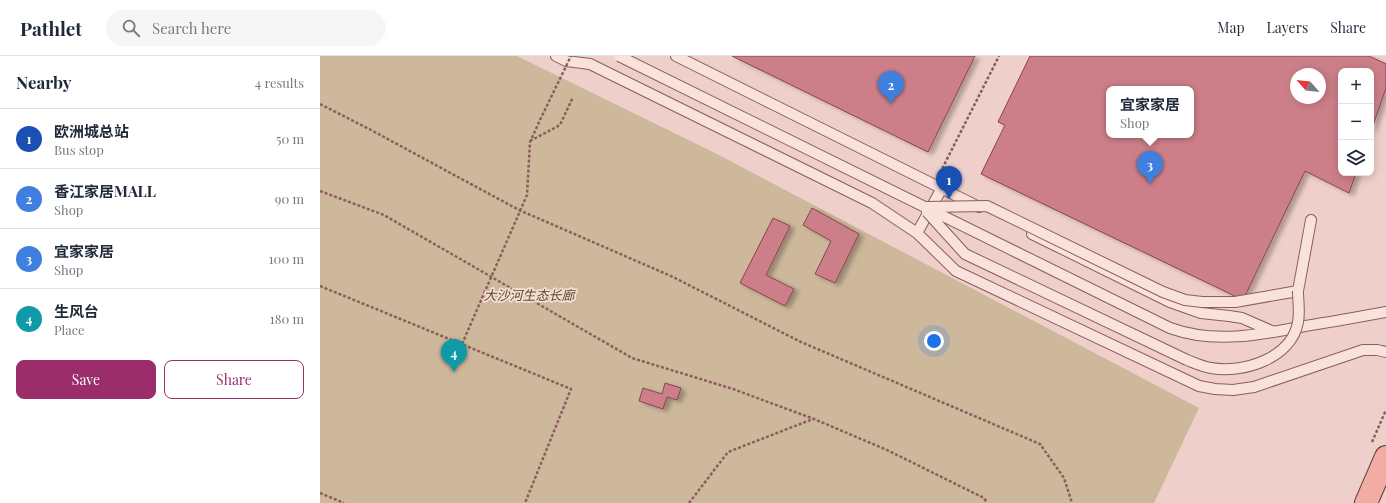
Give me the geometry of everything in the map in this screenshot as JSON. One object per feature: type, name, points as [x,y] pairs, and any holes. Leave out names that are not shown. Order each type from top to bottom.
[{"type":"main road","points":[[1366,503],[1386,457]]},
{"type":"lane","points":[[556,56],[566,61],[590,64],[872,203],[917,233],[956,271],[1199,386],[1214,389],[1234,390],[1254,387],[1363,350],[1377,350],[1386,352]]},
{"type":"lane","points":[[619,56],[923,207],[1184,334],[1219,338],[1274,332],[1386,312]]},
{"type":"lane","points":[[676,56],[1170,302],[1201,313],[1242,318],[1274,332]]},
{"type":"lane","points":[[917,233],[938,186]]},
{"type":"lane","points":[[923,207],[987,206],[1163,292],[1185,300],[1202,302],[1235,302],[1298,291]]},
{"type":"lane","points":[[923,207],[965,254],[1187,360],[1210,368],[1232,369],[1255,364],[1275,355],[1294,335],[1299,322],[1298,291],[1311,220]]},
{"type":"path","points":[[462,344],[526,195],[530,142],[571,56]]},
{"type":"path","points":[[938,186],[999,56]]},
{"type":"path","points":[[530,142],[560,125],[573,97]]},
{"type":"path","points":[[320,104],[519,210],[671,276],[801,342],[1040,444],[1064,478],[1072,503]]},
{"type":"path","points":[[320,191],[384,216],[632,358],[732,388],[814,419],[887,450],[984,498],[987,503]]},
{"type":"path","points":[[320,286],[570,389],[525,503]]},
{"type":"path","points":[[689,503],[728,452],[814,419]]},
{"type":"path","points":[[320,493],[344,503]]},
{"type":"green space","name":"大沙河生态长廊","points":[[320,56],[517,56],[715,153],[1199,408],[1154,503],[320,503]]},
{"type":"building","points":[[732,56],[975,56],[928,152]]},
{"type":"building","points":[[1030,56],[1369,56],[1386,64],[1386,88],[1374,122],[1374,68],[1338,68],[1338,176],[1355,176],[1349,193],[1305,171],[1243,300],[981,174],[1005,125],[998,122]]},
{"type":"building","points":[[812,208],[859,234],[835,283],[815,274],[831,241],[803,225]]},
{"type":"building","points":[[773,218],[790,226],[766,275],[794,289],[785,306],[740,283]]},
{"type":"building","points":[[665,383],[681,388],[677,400],[667,397],[663,409],[639,401],[643,388],[662,394]]},
{"type":"place","name":"香江家居MALL","points":[[891,104]]},
{"type":"place","name":"宜家家居","points":[[1150,184]]},
{"type":"place","name":"欧洲城总站","points":[[949,199]]},
{"type":"place","name":"生风台","points":[[454,372]]}]
